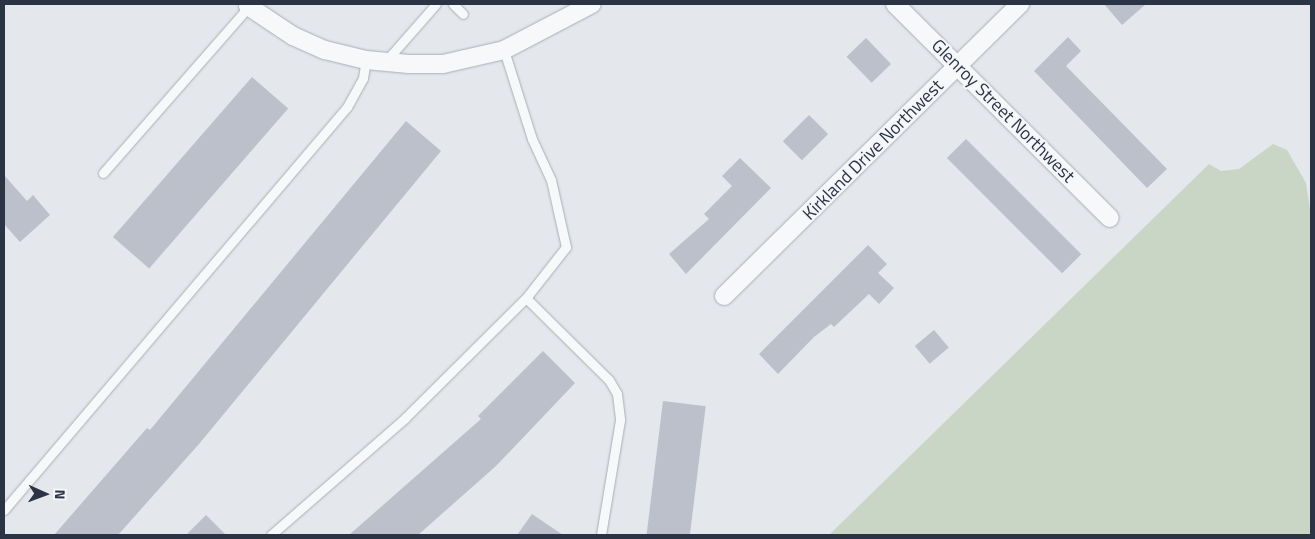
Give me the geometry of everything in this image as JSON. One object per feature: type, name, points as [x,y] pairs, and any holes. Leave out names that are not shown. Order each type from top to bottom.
[{"type":"street","points":[[250,5],[293,36],[366,60],[443,64],[504,50],[592,4]]},
{"type":"street","name":"Glenroy Street Northwest","points":[[895,4],[1110,218]]},
{"type":"street","name":"Kirkland Drive Northwest","points":[[724,296],[1020,4]]},
{"type":"lane","points":[[385,62],[436,4]]},
{"type":"lane","points":[[453,4],[463,14]]},
{"type":"lane","points":[[103,173],[250,5]]},
{"type":"lane","points":[[272,535],[405,418],[526,298],[566,247],[551,180],[532,139],[504,50]]},
{"type":"lane","points":[[4,510],[347,107],[363,78],[366,60]]},
{"type":"lane","points":[[526,298],[609,380],[617,394],[620,420],[600,535]]},
{"type":"green space","points":[[1273,144],[1287,150],[1306,183],[1311,216],[1311,535],[829,535],[1209,164],[1221,171],[1239,169]]},
{"type":"building","points":[[1104,4],[1146,4],[1122,25]]},
{"type":"building","points":[[1068,37],[1081,51],[1066,66],[1167,169],[1147,188],[1034,71]]},
{"type":"building","points":[[866,38],[891,64],[872,83],[847,57]]},
{"type":"building","points":[[252,77],[288,108],[149,268],[113,237]]},
{"type":"building","points":[[809,115],[828,134],[802,160],[783,141]]},
{"type":"building","points":[[406,121],[441,151],[199,444],[118,535],[54,535],[147,428],[150,430]]},
{"type":"building","points":[[966,139],[1081,254],[1062,273],[947,158]]},
{"type":"building","points":[[740,158],[771,188],[686,274],[669,254],[709,219],[704,214],[732,186],[722,176]]},
{"type":"building","points":[[4,175],[27,201],[33,195],[50,215],[20,242],[4,224]]},
{"type":"building","points":[[868,245],[887,264],[878,273],[894,288],[879,304],[869,294],[834,327],[831,324],[814,337],[778,374],[759,354]]},
{"type":"building","points":[[934,330],[949,348],[930,364],[915,346]]},
{"type":"building","points":[[543,351],[575,383],[496,466],[418,535],[349,535],[481,419],[478,416]]},
{"type":"building","points":[[663,401],[706,406],[690,535],[647,535]]},
{"type":"building","points":[[532,514],[563,535],[517,535]]},
{"type":"building","points":[[206,515],[226,535],[186,535]]}]
